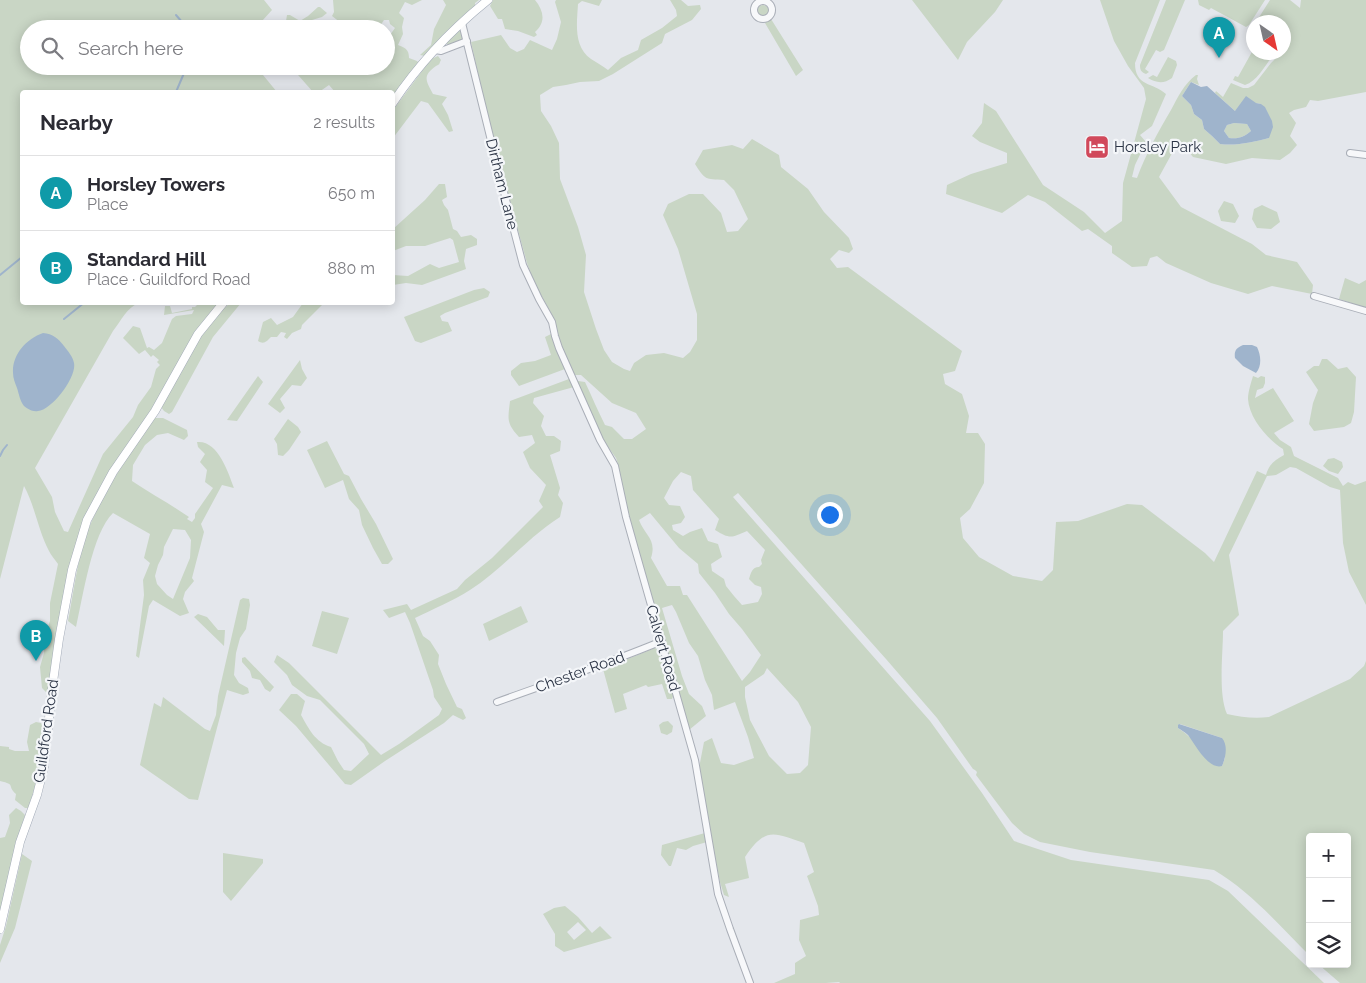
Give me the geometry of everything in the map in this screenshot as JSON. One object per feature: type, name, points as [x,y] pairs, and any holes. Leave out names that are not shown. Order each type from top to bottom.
[{"type":"main road","points":[[395,100],[424,61],[488,0]]},
{"type":"main road","name":"Guildford Road","points":[[0,929],[20,842],[44,767],[52,689],[72,570],[87,520],[113,472],[154,411],[198,334],[222,305]]},
{"type":"street","name":"Dirtham Lane","points":[[462,23],[523,265],[552,322]]},
{"type":"street","points":[[435,50],[441,51],[467,41]]},
{"type":"street","points":[[1350,154],[1366,154]]},
{"type":"street","points":[[1314,296],[1366,311]]},
{"type":"street","name":"Calvert Road","points":[[552,322],[554,336],[559,348],[600,440],[615,466],[626,517],[695,760],[718,894],[750,983]]},
{"type":"street","name":"Chester Road","points":[[497,702],[619,659],[662,641]]},
{"type":"green space","points":[[0,0],[264,0],[272,10],[263,20],[20,20],[20,75],[263,75],[275,90],[20,90],[20,305],[135,305],[113,331],[35,468],[52,497],[55,512],[64,531],[68,532],[103,454],[133,417],[138,405],[151,387],[156,369],[160,365],[157,362],[159,360],[153,355],[151,357],[145,350],[139,354],[123,338],[133,326],[140,328],[147,348],[149,347],[154,350],[162,343],[172,319],[176,316],[192,314],[194,310],[164,315],[165,306],[170,306],[172,313],[192,309],[192,307],[197,305],[219,305],[85,518],[49,691],[47,693],[42,688],[40,667],[44,653],[45,635],[50,621],[50,603],[58,564],[45,543],[24,486],[0,579]]},
{"type":"green space","points":[[333,0],[422,0],[412,5],[405,2],[399,13],[404,18],[403,34],[398,45],[406,49],[409,58],[419,63],[395,96],[395,90],[333,90],[329,85],[322,90],[311,90],[298,75],[395,75],[395,20],[337,20],[332,16],[334,12]]},
{"type":"green space","points":[[443,0],[479,0],[475,3],[475,7],[425,56],[420,55],[431,45],[434,29],[446,5]]},
{"type":"green space","points":[[493,0],[535,0],[542,12],[541,24],[535,32],[537,35],[534,37],[518,31],[505,29],[502,19],[498,19],[490,6]]},
{"type":"green space","points":[[556,0],[602,0],[599,6],[582,1],[578,4],[577,34],[585,54],[608,70],[621,58],[638,50],[641,40],[662,28],[677,16],[670,0],[681,0],[688,6],[700,5],[701,9],[692,20],[665,34],[662,43],[613,74],[599,81],[553,87],[540,95],[541,111],[559,143],[560,179],[586,255],[584,292],[604,350],[612,362],[624,369],[630,371],[634,363],[646,355],[664,353],[683,358],[690,352],[697,340],[697,314],[678,249],[663,215],[668,204],[689,194],[703,194],[721,213],[727,232],[738,231],[748,219],[734,190],[724,180],[706,178],[695,164],[703,150],[732,145],[743,149],[752,139],[779,155],[781,167],[808,189],[824,212],[849,238],[853,249],[849,253],[839,250],[830,259],[837,268],[848,267],[962,351],[955,371],[943,374],[945,384],[962,394],[969,416],[966,433],[978,433],[985,444],[984,483],[970,509],[960,518],[963,538],[979,557],[1013,576],[1042,581],[1053,570],[1056,522],[1078,521],[1127,504],[1142,505],[1214,562],[1257,471],[1266,475],[1273,463],[1284,455],[1283,449],[1260,428],[1252,414],[1248,399],[1253,376],[1258,378],[1261,376],[1265,377],[1263,388],[1257,390],[1255,398],[1273,388],[1294,421],[1274,433],[1280,440],[1291,447],[1294,456],[1338,478],[1343,486],[1348,482],[1355,485],[1366,481],[1366,605],[1349,572],[1343,543],[1340,490],[1330,487],[1296,468],[1290,467],[1276,475],[1267,476],[1229,555],[1239,615],[1223,631],[1222,674],[1224,706],[1227,714],[1263,718],[1269,717],[1350,679],[1364,666],[1366,661],[1366,983],[1340,983],[1323,968],[1351,968],[1351,833],[1306,833],[1306,952],[1253,899],[1214,870],[1090,852],[1040,842],[1024,834],[1012,823],[976,775],[977,772],[937,718],[738,493],[733,497],[930,721],[1014,841],[1071,860],[1209,880],[1228,891],[1306,966],[1306,968],[1308,968],[1324,983],[774,983],[795,974],[795,963],[806,956],[799,940],[800,920],[819,915],[818,906],[807,876],[814,872],[804,843],[778,835],[765,836],[752,847],[745,857],[749,878],[725,884],[729,897],[724,895],[710,833],[699,768],[704,742],[712,738],[721,763],[734,765],[754,758],[748,737],[735,702],[714,710],[712,695],[705,680],[698,656],[689,643],[672,605],[662,608],[682,676],[689,694],[702,706],[706,716],[689,730],[629,521],[619,476],[619,467],[616,458],[601,437],[578,381],[585,382],[605,425],[612,427],[624,439],[632,439],[646,429],[636,413],[612,403],[581,375],[575,375],[561,348],[556,334],[556,322],[534,282],[527,263],[491,132],[471,42],[501,35],[510,48],[517,52],[524,49],[530,40],[552,50],[561,22]],"holes":[[[681,472],[691,476],[693,490],[719,519],[715,530],[724,535],[731,536],[747,531],[765,550],[761,560],[762,564],[753,569],[749,579],[755,585],[761,587],[762,594],[758,602],[742,605],[726,586],[724,579],[712,571],[711,564],[722,557],[718,544],[708,541],[702,528],[683,536],[673,530],[672,525],[681,523],[685,517],[680,506],[669,505],[664,498],[673,481]],[[650,513],[679,548],[698,564],[699,573],[761,655],[742,681],[687,595],[683,595],[680,586],[667,586],[651,558],[652,546],[650,538],[639,520]],[[767,668],[798,702],[811,727],[808,765],[800,773],[787,774],[769,756],[750,720],[745,687],[764,674]],[[1180,724],[1222,738],[1225,758],[1222,766],[1178,728]]]},
{"type":"green space","points":[[912,0],[1003,0],[995,12],[967,42],[958,60]]},
{"type":"green space","points":[[1100,0],[1160,0],[1135,63],[1136,71],[1141,80],[1166,94],[1152,126],[1140,135],[1146,142],[1135,165],[1132,177],[1137,178],[1152,143],[1188,82],[1196,75],[1198,75],[1199,85],[1191,82],[1182,96],[1191,105],[1194,114],[1202,120],[1204,129],[1220,144],[1239,144],[1269,138],[1261,104],[1256,103],[1235,111],[1215,93],[1216,91],[1223,97],[1231,83],[1248,88],[1254,85],[1274,60],[1291,60],[1291,15],[1260,15],[1270,0],[1290,0],[1300,8],[1301,0],[1366,0],[1366,92],[1318,101],[1310,100],[1306,107],[1289,113],[1296,123],[1290,136],[1297,145],[1280,160],[1252,158],[1226,164],[1193,157],[1185,147],[1176,146],[1159,177],[1181,207],[1252,244],[1266,255],[1297,262],[1313,285],[1312,294],[1272,286],[1248,294],[1211,283],[1166,263],[1157,256],[1150,258],[1147,266],[1132,267],[1112,253],[1112,246],[1088,229],[1082,231],[1045,202],[1028,195],[1002,213],[946,194],[947,185],[971,174],[1007,163],[1007,153],[980,142],[972,136],[982,123],[984,103],[996,111],[1043,185],[1084,212],[1105,233],[1122,221],[1123,183],[1146,99],[1144,88],[1128,66],[1114,41]]},
{"type":"green space","points":[[1166,0],[1185,0],[1164,50],[1160,52],[1156,50],[1145,69],[1149,72],[1146,74],[1141,71],[1140,65]]},
{"type":"green space","points":[[1198,0],[1265,0],[1255,15],[1246,15],[1246,27],[1211,8],[1209,10],[1199,5]]},
{"type":"green space","points":[[765,5],[768,6],[768,16],[761,17],[758,16],[757,9],[758,6]]},
{"type":"green space","points":[[318,7],[327,13],[322,17],[312,20],[302,20]]},
{"type":"green space","points":[[287,15],[298,20],[286,20]]},
{"type":"green space","points":[[771,19],[803,70],[796,76],[765,23]]},
{"type":"green space","points":[[461,29],[464,40],[448,45],[446,43]]},
{"type":"green space","points":[[438,56],[441,60],[427,76],[427,82],[433,94],[447,97],[442,104],[453,131],[449,132],[428,103],[421,101],[395,135],[395,107],[431,59]]},
{"type":"green space","points":[[1168,57],[1176,61],[1177,65],[1172,78],[1160,82],[1148,78],[1153,75],[1157,77]]},
{"type":"green space","points":[[1247,60],[1270,60],[1250,83],[1245,85],[1233,80],[1235,76],[1238,77]]},
{"type":"green space","points":[[1234,123],[1247,124],[1251,131],[1241,137],[1229,138],[1224,131],[1227,125]]},
{"type":"green space","points":[[439,184],[445,184],[447,197],[442,200],[448,210],[453,229],[461,237],[471,235],[477,239],[477,245],[466,249],[464,261],[466,269],[422,285],[406,283],[395,285],[395,275],[408,276],[430,264],[439,268],[459,262],[453,240],[450,238],[425,246],[406,246],[395,250],[395,227],[425,200]]},
{"type":"green space","points":[[1224,201],[1233,204],[1239,216],[1235,223],[1221,221],[1218,211]]},
{"type":"green space","points":[[1262,205],[1277,212],[1280,222],[1271,229],[1257,228],[1252,219],[1254,209]]},
{"type":"green space","points":[[1345,278],[1359,284],[1366,280],[1366,308],[1339,299]]},
{"type":"green space","points":[[484,288],[490,292],[488,297],[440,316],[442,321],[448,322],[452,331],[421,343],[415,341],[404,317],[474,290]]},
{"type":"green space","points":[[228,305],[239,305],[213,337],[172,412],[169,414],[161,407],[196,340]]},
{"type":"green space","points":[[302,305],[322,305],[302,325],[301,329],[292,333],[287,339],[284,337],[286,333],[281,332],[277,337],[271,337],[265,342],[258,341],[263,322],[271,318],[277,325],[293,317]]},
{"type":"green space","points":[[551,334],[565,369],[519,386],[511,375],[511,371],[521,363],[535,361],[551,355],[545,337]]},
{"type":"green space","points":[[1322,359],[1327,359],[1338,369],[1347,367],[1356,377],[1354,412],[1351,423],[1344,427],[1314,431],[1309,424],[1313,403],[1318,390],[1306,372],[1314,366],[1319,366]]},
{"type":"green space","points":[[300,360],[307,378],[301,386],[292,385],[280,399],[285,408],[280,413],[268,404]]},
{"type":"green space","points":[[258,376],[263,382],[237,421],[227,420]]},
{"type":"green space","points":[[569,379],[574,387],[534,398],[533,403],[544,416],[541,426],[546,436],[554,436],[561,441],[560,451],[550,455],[560,488],[558,495],[563,503],[560,517],[537,534],[482,582],[457,598],[415,618],[423,636],[430,641],[439,655],[438,664],[446,684],[457,707],[462,709],[466,718],[463,720],[453,715],[444,723],[351,785],[345,784],[296,726],[279,710],[291,694],[297,694],[305,701],[301,715],[317,738],[325,745],[331,747],[344,770],[351,771],[369,754],[364,744],[320,700],[307,696],[292,685],[287,675],[274,662],[277,655],[289,663],[381,755],[439,715],[442,709],[434,697],[405,612],[389,618],[383,610],[407,604],[411,610],[457,589],[492,558],[543,507],[539,501],[546,485],[530,468],[523,452],[535,443],[532,435],[519,437],[512,428],[509,417],[510,401]]},
{"type":"green space","points":[[155,418],[163,418],[187,430],[188,436],[184,440],[168,433],[157,435],[145,445],[133,465],[132,481],[189,517],[187,519],[192,522],[195,514],[213,488],[205,482],[207,470],[200,462],[205,454],[198,447],[197,442],[211,446],[216,451],[225,466],[234,488],[222,485],[201,524],[204,532],[192,578],[194,581],[185,592],[183,599],[189,613],[180,616],[153,600],[149,606],[139,658],[136,656],[144,595],[143,580],[150,563],[144,558],[150,534],[113,513],[99,535],[94,550],[76,627],[68,621],[78,564],[94,515],[127,458]],"holes":[[[173,529],[185,530],[191,540],[190,558],[173,599],[157,584],[155,576],[164,547]]]},
{"type":"green space","points":[[288,419],[301,432],[283,456],[278,455],[277,444],[274,439]]},
{"type":"green space","points":[[327,441],[344,474],[349,476],[376,524],[393,559],[388,564],[382,564],[373,548],[362,525],[359,510],[349,499],[343,480],[325,488],[307,450]]},
{"type":"green space","points":[[1334,458],[1342,462],[1343,467],[1338,474],[1329,471],[1323,466],[1328,459]]},
{"type":"green space","points":[[243,598],[249,599],[250,605],[246,629],[240,638],[236,653],[234,675],[239,683],[248,688],[249,693],[243,695],[227,690],[198,800],[189,799],[140,765],[154,703],[161,707],[163,697],[210,731],[216,715],[218,696],[240,600]]},
{"type":"green space","points":[[521,606],[528,622],[489,641],[483,624]]},
{"type":"green space","points":[[322,611],[349,618],[337,654],[312,646]]},
{"type":"green space","points":[[198,614],[207,617],[218,630],[225,630],[224,646],[194,617]]},
{"type":"green space","points":[[655,648],[661,651],[674,694],[672,699],[667,699],[662,684],[648,687],[646,685],[623,694],[627,709],[615,713],[603,669]]},
{"type":"green space","points":[[245,657],[274,687],[270,692],[265,689],[260,680],[252,678],[250,671],[242,662],[242,658]]},
{"type":"green space","points":[[668,721],[673,726],[672,732],[667,735],[661,733],[659,725]]},
{"type":"green space","points":[[36,722],[41,723],[45,728],[43,749],[35,788],[28,808],[25,808],[15,800],[16,794],[10,784],[0,781],[0,746],[9,747],[9,749],[15,751],[29,751],[27,742],[30,725]]},
{"type":"green space","points":[[16,808],[25,815],[17,840],[0,917],[0,838],[5,837],[10,823],[9,815]]},
{"type":"green space","points":[[705,833],[707,842],[686,850],[677,848],[671,866],[661,855],[662,845]]},
{"type":"green space","points":[[223,853],[263,859],[263,863],[231,901],[223,892]]},
{"type":"green space","points":[[22,854],[32,861],[15,928],[0,963],[0,945]]},
{"type":"green space","points":[[565,906],[592,933],[600,926],[612,938],[564,952],[555,946],[555,934],[543,914],[554,908]],"holes":[[[578,922],[586,930],[574,940],[567,932]]]},
{"type":"water","points":[[1191,82],[1201,87],[1207,86],[1235,111],[1246,96],[1265,107],[1273,127],[1269,138],[1239,144],[1220,144],[1204,129],[1202,120],[1194,114],[1191,105],[1182,96]],"holes":[[[1234,123],[1247,124],[1251,131],[1241,137],[1229,138],[1224,131],[1227,125]]]},
{"type":"water","points":[[43,333],[52,335],[62,343],[73,359],[74,369],[68,384],[56,399],[44,409],[34,411],[24,406],[22,402],[14,379],[13,366],[21,348],[31,339]]},
{"type":"water","points":[[1243,345],[1257,347],[1260,360],[1256,373],[1243,366],[1235,358],[1236,350]]},
{"type":"water","points":[[1179,724],[1222,738],[1226,751],[1222,766],[1212,764],[1207,760],[1188,735],[1178,728]]},
{"type":"waterway","points":[[176,15],[180,20]]},
{"type":"waterway","points":[[177,90],[183,75]]},
{"type":"waterway","points":[[0,275],[20,259]]},
{"type":"waterway","points":[[64,319],[81,305]]},
{"type":"waterway","points":[[0,456],[7,445]]},
{"type":"place","name":"Horsley Towers","points":[[1219,58]]},
{"type":"place","name":"Horsley Park","points":[[1097,147]]},
{"type":"place","name":"Standard Hill","points":[[36,661]]}]
